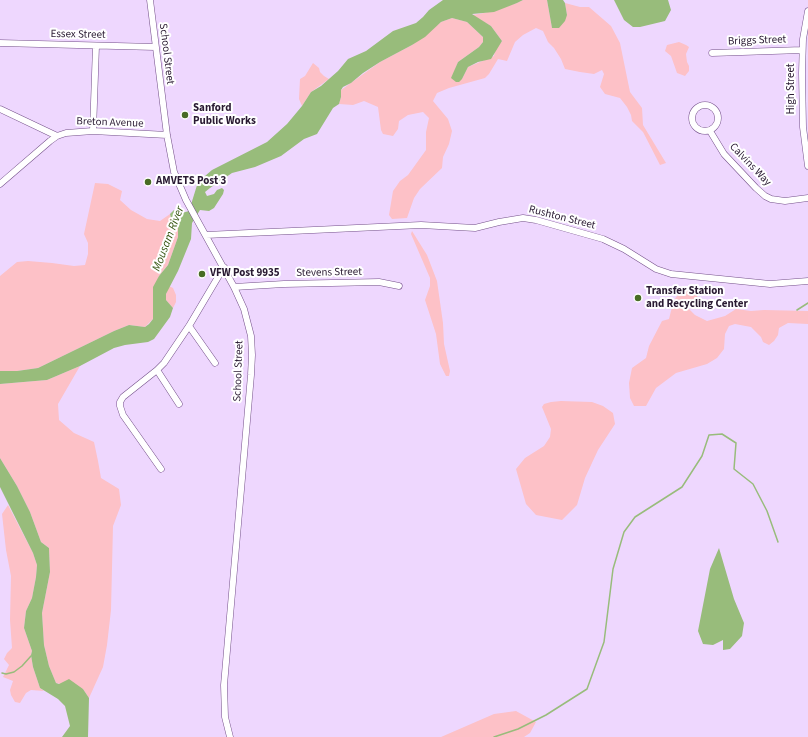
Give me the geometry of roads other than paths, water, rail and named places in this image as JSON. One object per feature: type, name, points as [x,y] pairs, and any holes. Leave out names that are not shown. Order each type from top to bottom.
[{"type":"street","name":"School Street","points":[[150,0],[167,135],[174,172],[190,207],[234,287],[248,320],[251,336],[252,355],[224,685],[225,717],[230,737]]},
{"type":"street","name":"High Street","points":[[808,11],[802,50],[803,126],[808,166]]},
{"type":"street","name":"Essex Street","points":[[0,43],[155,47]]},
{"type":"street","points":[[93,131],[96,46]]},
{"type":"street","name":"Briggs Street","points":[[712,53],[802,50]]},
{"type":"street","points":[[700,106],[710,106],[716,112],[718,118],[717,123],[710,131],[706,132],[698,130],[692,122],[692,114],[695,109],[700,106]]},
{"type":"street","points":[[0,109],[57,136]]},
{"type":"street","name":"Breton Avenue","points":[[0,184],[57,136],[66,133],[76,131],[93,131],[167,135]]},
{"type":"street","name":"Calvins Way","points":[[710,131],[724,154],[765,196],[772,199],[785,201],[808,198]]},
{"type":"street","name":"Rushton Street","points":[[206,234],[421,225],[475,228],[523,218],[536,220],[603,239],[616,244],[656,269],[671,274],[770,284],[808,281]]},
{"type":"street","points":[[161,469],[123,415],[120,404],[123,397],[157,370],[174,350],[224,267]]},
{"type":"street","name":"Stevens Street","points":[[234,287],[284,284],[379,282],[399,286]]},
{"type":"street","points":[[189,326],[216,363]]},
{"type":"street","points":[[157,370],[179,404]]},
{"type":"waterway","points":[[797,310],[808,303]]},
{"type":"waterway","points":[[494,737],[518,729],[546,715],[587,689],[604,642],[613,569],[624,532],[635,517],[682,487],[702,456],[709,435],[722,434],[736,443],[734,469],[753,484],[767,511],[778,542]]},
{"type":"waterway","points":[[2,673],[6,674],[14,672],[31,656]]},
{"type":"place","name":"Sanford Public Works","points":[[185,115]]},
{"type":"place","name":"AMVETS Post 3","points":[[148,182]]},
{"type":"place","name":"VFW Post 9935","points":[[202,274]]},
{"type":"place","name":"Transfer Station and Recycling Center","points":[[638,298]]},
{"type":"water label","name":"Mousam River","points":[[169,239]]}]
